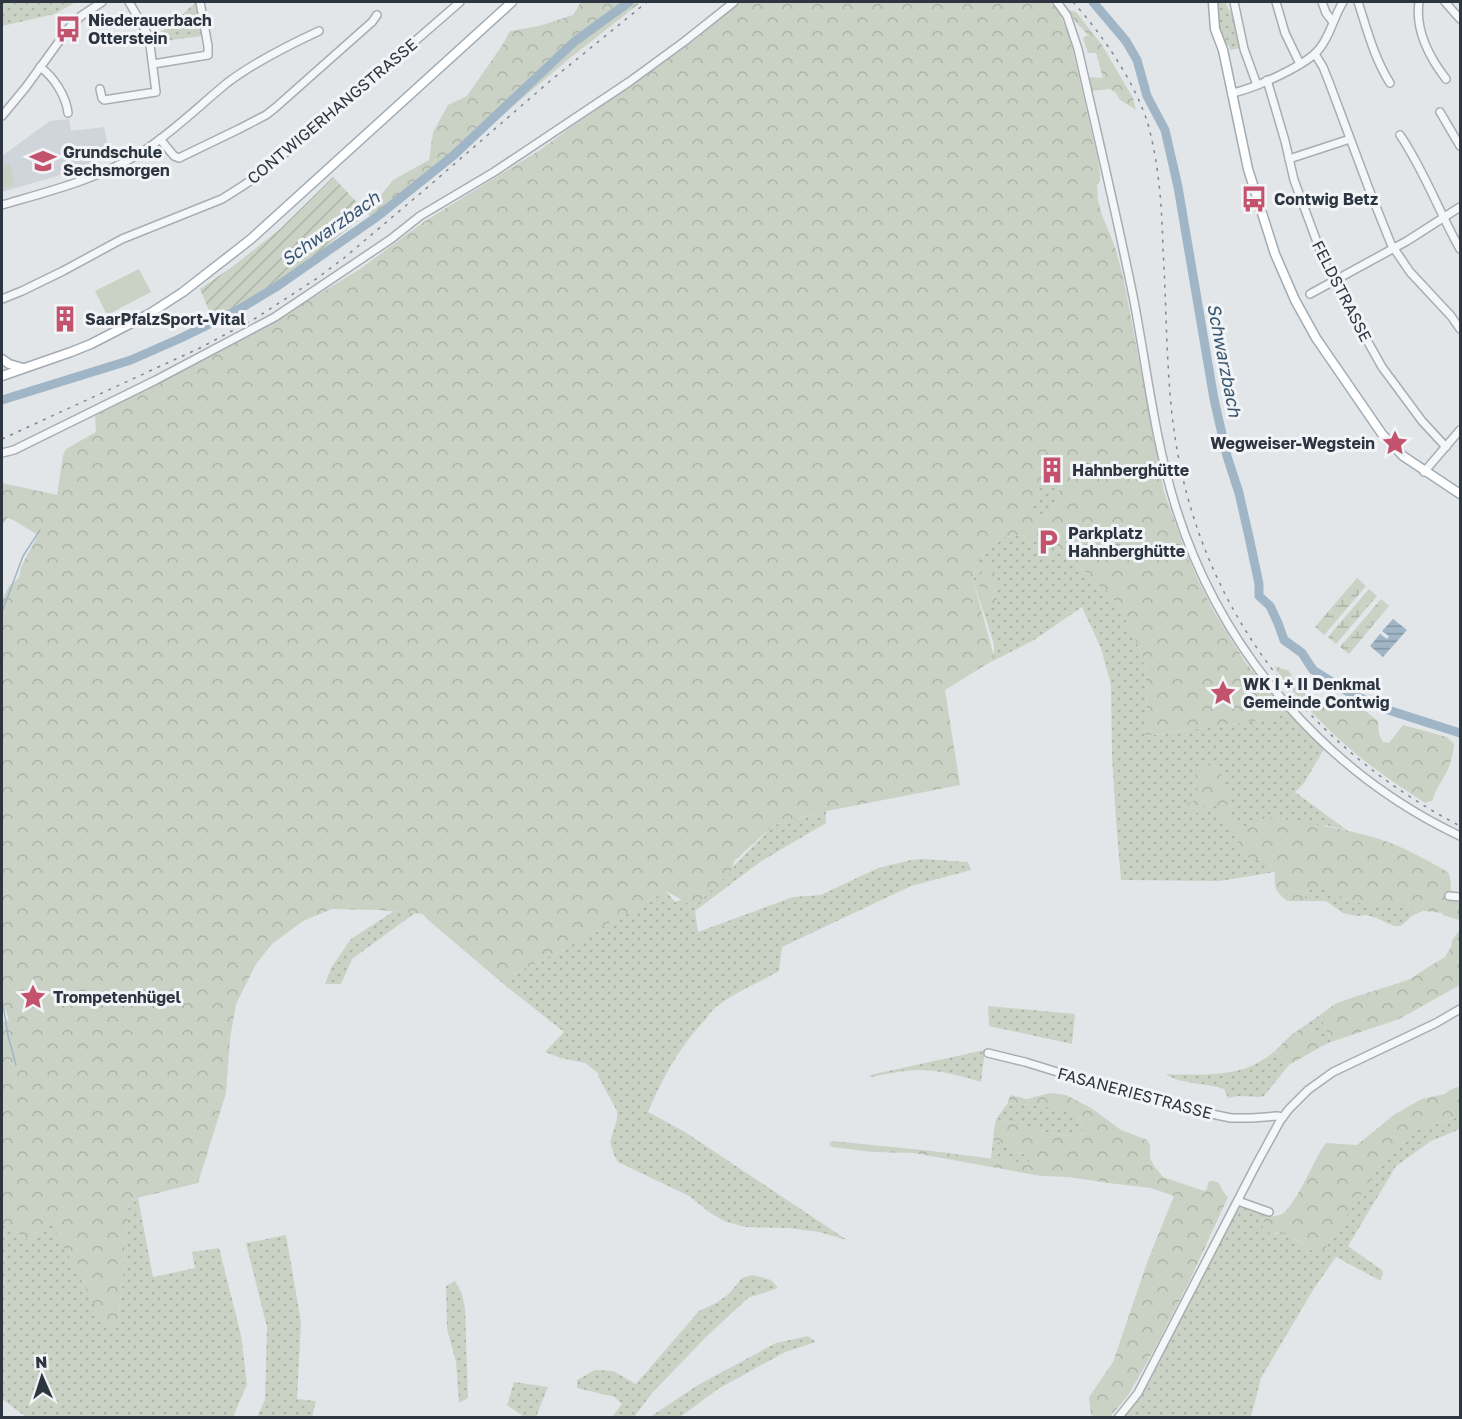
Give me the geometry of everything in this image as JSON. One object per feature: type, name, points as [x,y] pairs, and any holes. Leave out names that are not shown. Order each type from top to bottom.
[{"type":"main road","points":[[2,376],[91,344],[149,314],[183,292],[250,239],[512,2]]},
{"type":"main road","points":[[1214,2],[1215,29],[1223,50],[1248,169],[1280,268],[1295,300],[1316,338],[1382,434],[1403,456],[1424,472],[1461,494]]},
{"type":"main road","points":[[2,359],[9,364],[23,368]]},
{"type":"street","points":[[2,116],[68,29],[81,16],[102,2]]},
{"type":"street","points":[[100,89],[104,100],[156,92],[149,37],[129,2]]},
{"type":"street","points":[[153,64],[208,55],[200,2]]},
{"type":"street","name":"CONTWIGERHANGSTRASSE","points":[[2,299],[63,271],[122,239],[222,199],[241,187],[284,155],[460,2]]},
{"type":"street","points":[[2,453],[14,450],[100,408],[275,317],[391,239],[420,216],[494,172],[629,82],[734,2]]},
{"type":"street","points":[[1057,2],[1067,16],[1078,49],[1133,299],[1170,489],[1191,550],[1209,590],[1251,661],[1286,705],[1329,748],[1398,801],[1461,836]]},
{"type":"street","points":[[1234,2],[1244,49],[1257,85]]},
{"type":"street","points":[[1276,2],[1285,33],[1300,64]]},
{"type":"street","points":[[1322,2],[1333,22]]},
{"type":"street","points":[[1232,93],[1267,81],[1315,54],[1323,44],[1343,2]]},
{"type":"street","points":[[1358,2],[1378,60],[1390,83]]},
{"type":"street","points":[[1419,2],[1419,22],[1424,42],[1432,60],[1446,79]]},
{"type":"street","points":[[1445,2],[1461,19]]},
{"type":"street","points":[[160,140],[174,156],[179,158],[266,115],[341,50],[377,15]]},
{"type":"street","points":[[2,205],[64,187],[125,162],[160,140],[233,79],[319,31]]},
{"type":"street","points":[[1315,54],[1327,75],[1394,249],[1410,272],[1461,329]]},
{"type":"street","points":[[40,67],[51,77],[61,93],[68,113]]},
{"type":"street","name":"FELDSTRASSE","points":[[1267,81],[1294,180],[1321,254],[1334,281],[1382,368],[1415,412],[1446,447]]},
{"type":"street","points":[[1440,112],[1461,146]]},
{"type":"street","points":[[1400,135],[1461,249]]},
{"type":"street","points":[[1289,159],[1350,139]]},
{"type":"street","points":[[1310,294],[1422,233],[1461,207]]},
{"type":"street","points":[[1424,472],[1461,430]]},
{"type":"street","points":[[1449,896],[1461,897]]},
{"type":"street","points":[[1118,1418],[1138,1393],[1231,1214],[1283,1117],[1293,1103],[1333,1072],[1461,1009]]},
{"type":"street","name":"FASANERIESTRASSE","points":[[988,1053],[1192,1110],[1230,1118],[1283,1117]]},
{"type":"street","points":[[1238,1201],[1269,1212]]},
{"type":"shaded area","name":"Grundschule Sechsmorgen","points":[[69,119],[71,131],[104,127],[110,156],[57,176],[2,192],[2,156],[50,121]]},
{"type":"green space","points":[[2,2],[74,3],[55,14],[2,26]]},
{"type":"green space","points":[[196,2],[200,5],[201,36],[156,42],[156,34],[168,28]]},
{"type":"green space","points":[[581,2],[641,2],[570,58],[376,222],[367,213],[393,180],[429,160],[433,132],[448,105],[467,96],[510,31],[539,26],[573,15]]},
{"type":"green space","points":[[740,2],[1050,2],[1059,12],[1070,38],[1098,160],[1100,180],[1097,185],[1098,200],[1123,276],[1164,492],[1185,550],[1213,610],[1245,662],[1284,709],[1276,718],[1145,736],[1147,692],[1143,657],[1124,615],[1105,588],[1062,552],[1023,535],[1005,537],[988,549],[977,562],[973,580],[994,656],[987,664],[945,690],[960,785],[822,812],[774,825],[734,861],[731,872],[694,907],[666,891],[564,949],[500,981],[423,914],[332,909],[303,921],[272,944],[256,964],[236,1004],[230,1039],[226,1093],[198,1183],[129,1200],[118,1325],[107,1329],[49,1219],[30,1241],[2,1223],[2,1022],[9,1020],[2,999],[2,600],[9,586],[19,578],[21,567],[38,535],[8,517],[2,525],[2,483],[57,495],[66,449],[96,432],[95,416],[155,382],[224,349],[360,269],[425,221],[540,150],[695,40]],"holes":[[[1043,473],[1061,476],[1061,485],[1051,516],[1032,513]]]},
{"type":"green space","points":[[1216,2],[1225,2],[1234,15],[1241,48],[1230,50],[1229,45],[1224,46],[1218,24]]},
{"type":"green space","points":[[1069,10],[1076,12],[1102,45],[1133,98],[1136,110],[1120,100],[1110,89],[1091,91],[1088,77],[1103,78],[1096,53],[1088,53],[1083,38],[1088,35],[1075,21]]},
{"type":"green space","points":[[9,162],[15,185],[2,189],[2,167]]},
{"type":"green space","points":[[333,177],[367,213],[274,285],[213,320],[200,289],[280,229]]},
{"type":"green space","points":[[139,269],[151,292],[107,315],[95,291]]},
{"type":"green space","points":[[1043,472],[1061,476],[1061,485],[1051,516],[1031,514]]},
{"type":"green space","points":[[1023,535],[1062,552],[1105,588],[1124,615],[1143,657],[1147,692],[1145,736],[1276,718],[1284,709],[1324,749],[1304,783],[1295,792],[1348,831],[1326,825],[1269,864],[1275,872],[1220,881],[1121,880],[1112,757],[1111,685],[1101,648],[1082,607],[1034,640],[987,664],[994,656],[994,644],[973,580],[977,562],[988,549],[1005,537]]},
{"type":"green space","points":[[987,565],[994,572],[996,581],[997,601],[992,605],[982,604],[980,595],[981,575],[984,566]]},
{"type":"green space","points":[[1357,578],[1366,586],[1324,635],[1315,627]]},
{"type":"green space","points":[[1369,589],[1377,596],[1336,644],[1328,637]]},
{"type":"green space","points":[[1381,599],[1389,606],[1349,654],[1340,647]]},
{"type":"green space","points":[[1275,666],[1289,671],[1307,696],[1317,704],[1333,710],[1364,710],[1378,721],[1379,734],[1383,742],[1389,743],[1403,725],[1447,737],[1454,744],[1453,754],[1433,800],[1425,803],[1356,754],[1304,704]]},
{"type":"green space","points":[[1205,764],[1223,776],[1224,785],[1231,795],[1228,800],[1231,808],[1230,817],[1239,826],[1246,826],[1245,831],[1262,816],[1334,828],[1386,841],[1448,872],[1451,891],[1460,900],[1460,923],[1459,920],[1442,913],[1364,904],[1343,898],[1327,887],[1308,887],[1304,901],[1287,901],[1276,889],[1275,872],[1269,864],[1233,852],[1244,832],[1238,833],[1227,825],[1226,817],[1217,812],[1217,807],[1213,804],[1204,807],[1198,813],[1191,812],[1187,803],[1193,802],[1202,795],[1195,784],[1196,771]]},
{"type":"green space","points":[[826,811],[826,823],[760,862],[695,911],[698,932],[793,897],[821,895],[878,868],[911,860],[968,862],[971,870],[911,886],[782,947],[779,971],[722,1003],[694,1032],[671,1065],[648,1112],[685,1132],[847,1240],[819,1232],[789,1228],[745,1227],[724,1221],[689,1196],[618,1162],[610,1142],[617,1111],[599,1074],[585,1063],[545,1052],[564,1032],[500,981],[564,949],[666,891],[675,902],[683,899],[694,906],[774,825]]},
{"type":"green space","points":[[1308,887],[1327,887],[1343,898],[1364,904],[1425,910],[1412,916],[1401,926],[1394,926],[1366,915],[1343,913],[1326,901],[1304,901]]},
{"type":"green space","points":[[394,911],[415,913],[352,959],[341,984],[325,984],[331,968],[351,939]]},
{"type":"green space","points":[[1460,929],[1460,985],[1399,1019],[1331,1042],[1320,1015],[1335,1004],[1410,979],[1445,957]]},
{"type":"green space","points":[[988,1006],[1075,1014],[1072,1044],[989,1026]]},
{"type":"green space","points":[[1320,1015],[1331,1042],[1322,1046],[1307,1024]]},
{"type":"green space","points":[[1307,1024],[1322,1046],[1289,1065],[1275,1051]]},
{"type":"green space","points":[[985,1050],[981,1082],[927,1070],[871,1077],[870,1075]]},
{"type":"green space","points":[[1275,1051],[1289,1065],[1264,1096],[1260,1097],[1228,1098],[1224,1089],[1178,1080],[1166,1074],[1226,1073],[1249,1067]]},
{"type":"green space","points":[[1460,1086],[1460,1117],[1423,1126],[1394,1145],[1320,1256],[1290,1236],[1283,1233],[1270,1233],[1263,1229],[1264,1216],[1282,1214],[1292,1204],[1326,1143],[1357,1145],[1395,1114],[1422,1099],[1445,1094]]},
{"type":"green space","points":[[1050,1093],[1066,1095],[1091,1108],[1121,1130],[1147,1140],[1150,1145],[1150,1158],[1163,1177],[1204,1191],[1210,1181],[1214,1181],[1228,1197],[1189,1282],[1155,1348],[1129,1394],[1110,1417],[1091,1415],[1089,1397],[1113,1362],[1148,1260],[1174,1196],[1151,1188],[1069,1177],[1041,1176],[914,1153],[872,1152],[832,1147],[829,1144],[832,1141],[1029,1162],[1028,1156],[993,1140],[996,1119],[1049,1133],[1080,1137],[1083,1126],[1077,1114],[1070,1110],[1008,1103],[1010,1095],[1027,1099]]},
{"type":"green space","points":[[1008,1103],[1070,1110],[1079,1117],[1083,1126],[1080,1137],[1049,1133],[996,1119]]},
{"type":"green space","points":[[1460,1117],[1460,1129],[1431,1141],[1396,1166],[1348,1246],[1383,1271],[1381,1281],[1336,1257],[1313,1290],[1261,1378],[1251,1417],[1123,1418],[1151,1379],[1238,1207],[1260,1212],[1264,1216],[1263,1229],[1276,1234],[1282,1232],[1320,1256],[1394,1144],[1423,1126]]},
{"type":"green space","points":[[993,1140],[1028,1156],[1029,1162],[991,1159]]},
{"type":"green space","points":[[138,1198],[153,1277],[195,1268],[192,1252],[219,1248],[241,1335],[247,1384],[233,1417],[26,1417],[2,1399],[2,1223],[30,1241],[49,1219],[118,1325],[129,1200]]},
{"type":"green space","points":[[286,1235],[301,1322],[297,1399],[316,1401],[312,1417],[257,1417],[265,1400],[267,1327],[246,1243]]},
{"type":"green space","points":[[753,1275],[771,1280],[778,1288],[748,1298],[706,1337],[652,1393],[634,1417],[612,1417],[622,1404],[615,1397],[577,1388],[577,1380],[595,1370],[613,1371],[636,1384],[699,1311],[729,1294],[742,1278]]},
{"type":"green space","points":[[455,1281],[462,1294],[465,1309],[468,1398],[459,1403],[456,1362],[447,1329],[446,1286]]},
{"type":"green space","points":[[808,1336],[816,1342],[785,1352],[718,1389],[680,1417],[650,1417],[698,1385],[776,1343]]},
{"type":"green space","points":[[514,1382],[548,1387],[536,1417],[524,1417],[507,1405]]},
{"type":"water","points":[[1393,619],[1407,630],[1383,657],[1370,646],[1380,634],[1387,639],[1389,636],[1382,631]]},
{"type":"waterway","name":"Schwarzbach","points":[[2,400],[131,360],[238,310],[276,287],[378,216],[454,155],[574,42],[629,2]]},
{"type":"waterway","name":"Schwarzbach","points":[[1093,2],[1126,41],[1137,60],[1147,96],[1165,130],[1178,187],[1214,399],[1227,456],[1239,493],[1259,584],[1259,596],[1270,606],[1284,640],[1302,653],[1313,670],[1353,695],[1388,710],[1460,733]]},
{"type":"waterway","points":[[2,612],[23,556],[40,530]]},
{"type":"waterway","points":[[2,998],[8,1036],[16,1065]]},
{"type":"railway","points":[[2,439],[202,347],[256,318],[316,279],[344,258],[550,81],[647,2]]},
{"type":"railway","points":[[1073,2],[1095,29],[1126,75],[1148,124],[1155,155],[1161,202],[1170,393],[1180,463],[1198,529],[1224,591],[1257,648],[1298,701],[1346,748],[1400,790],[1460,826]]},
{"type":"place","name":"Niederauerbach Otterstein","points":[[68,29]]},
{"type":"place","name":"Grundschule Sechsmorgen","points":[[43,161]]},
{"type":"place","name":"Contwig Betz","points":[[1254,199]]},
{"type":"place","name":"SaarPfalzSport-Vital","points":[[65,319]]},
{"type":"place","name":"Wegweiser-Wegstein","points":[[1395,443]]},
{"type":"place","name":"Hahnberghütte","points":[[1052,470]]},
{"type":"place","name":"Parkplatz Hahnberghütte","points":[[1048,542]]},
{"type":"place","name":"WK I + II Denkmal Gemeinde Contwig","points":[[1223,693]]},
{"type":"place","name":"Trompetenhügel","points":[[33,997]]}]
